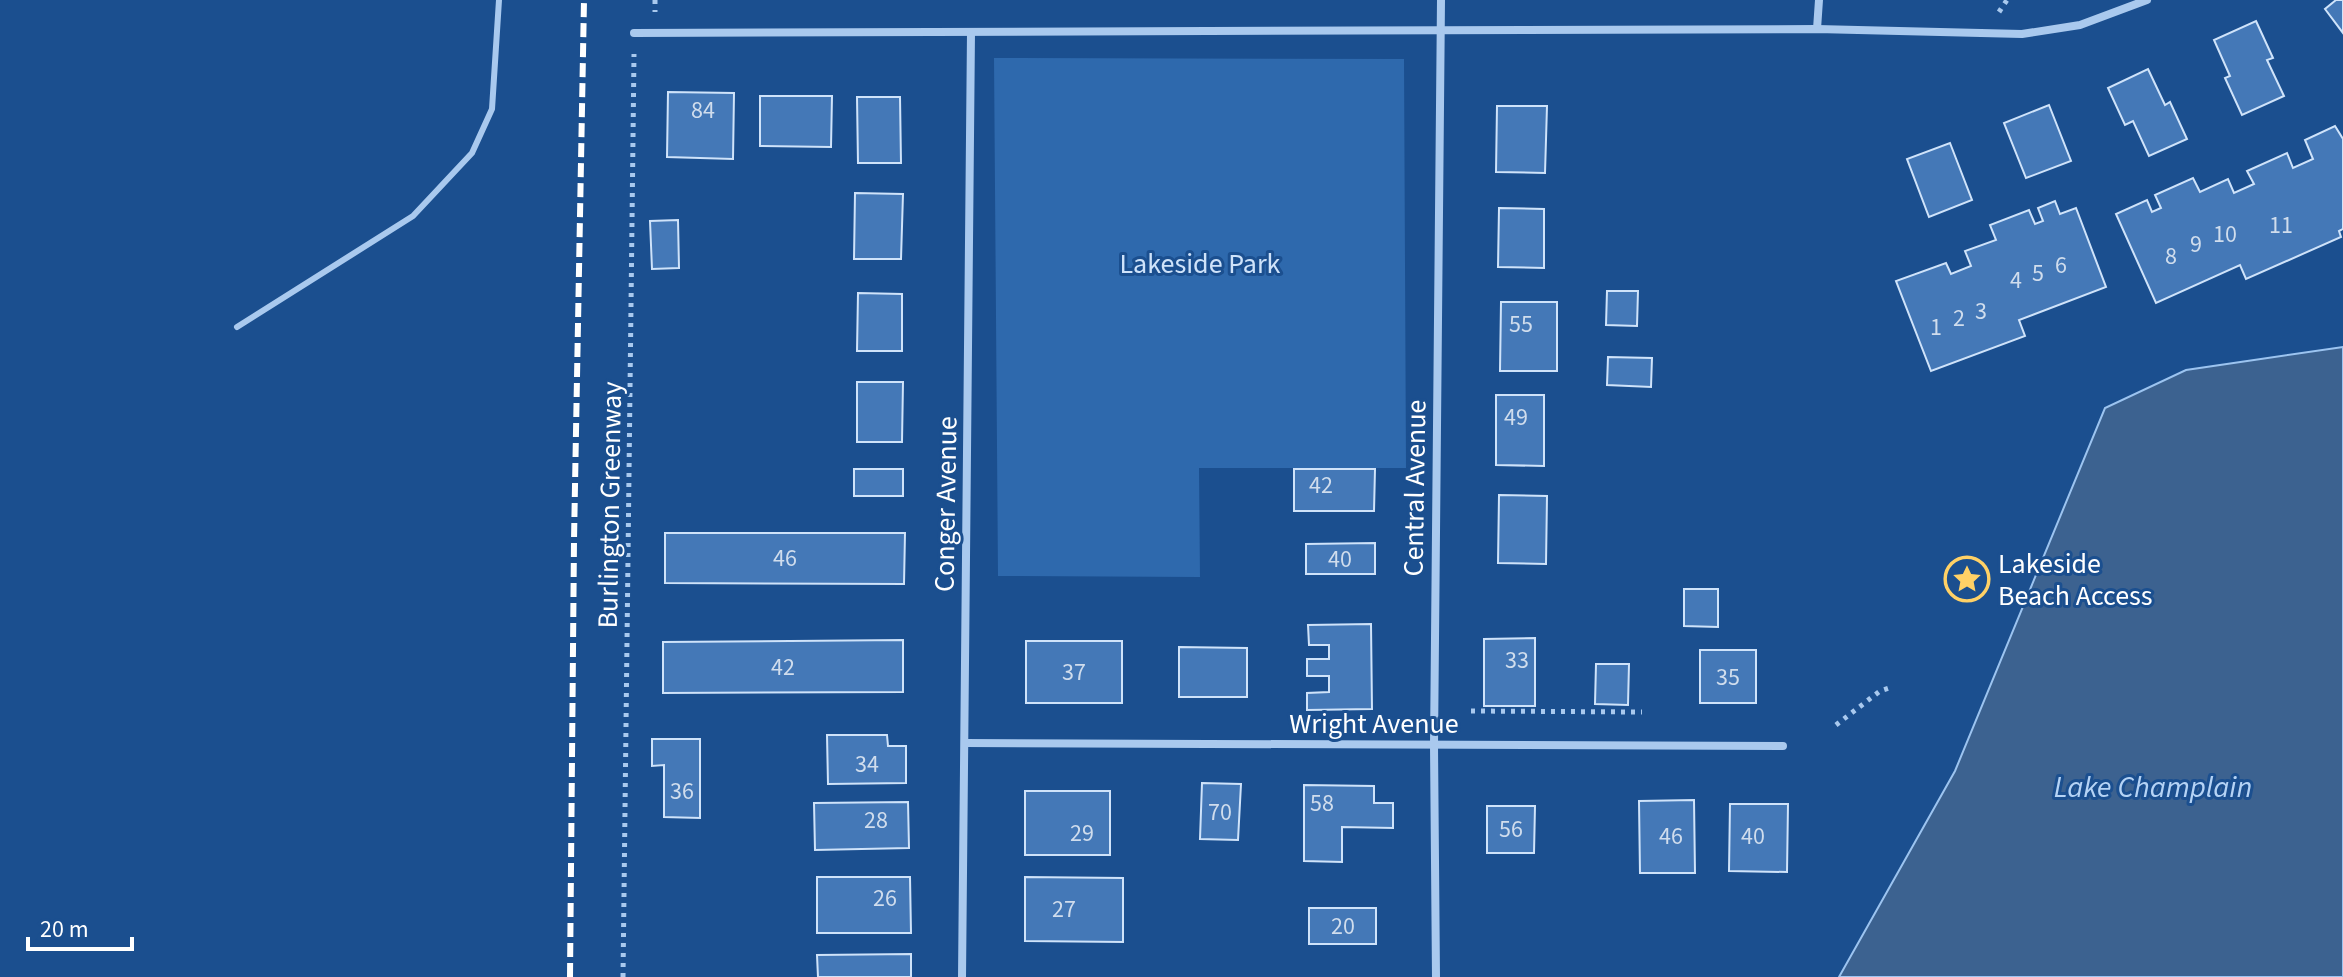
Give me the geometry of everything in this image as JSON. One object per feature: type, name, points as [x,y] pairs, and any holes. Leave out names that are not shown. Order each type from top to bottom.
[{"type":"street","name":"Central Avenue","points":[[1436,977],[1434,745],[1441,0]]},
{"type":"street","points":[[1817,29],[1819,0]]},
{"type":"street","points":[[634,33],[1817,29],[2022,34],[2080,25],[2147,0]]},
{"type":"street","name":"Conger Avenue","points":[[962,977],[971,32]]},
{"type":"street","name":"Wright Avenue","points":[[965,743],[1783,746]]},
{"type":"lane","points":[[237,327],[413,216],[472,153],[492,109],[499,0]]},
{"type":"path","name":"Burlington Greenway","points":[[623,977],[634,33]]},
{"type":"path","points":[[1836,725],[1889,688]]},
{"type":"path","points":[[1471,711],[1642,712]]},
{"type":"green space","name":"Lakeside Park","points":[[994,58],[1404,59],[1406,468],[1199,468],[1200,577],[998,576]]},
{"type":"water","name":"Lake Champlain","points":[[2343,347],[2343,977],[1839,977],[1955,771],[2105,408],[2186,370]]},
{"type":"building","points":[[2336,0],[2343,0],[2343,33],[2325,9]]},
{"type":"building","points":[[2256,21],[2273,58],[2267,60],[2284,96],[2242,115],[2225,78],[2230,76],[2214,40]]},
{"type":"building","points":[[2148,69],[2165,105],[2170,102],[2187,139],[2149,156],[2133,121],[2125,125],[2108,88]]},
{"type":"building","points":[[668,92],[734,93],[733,159],[667,157]]},
{"type":"building","points":[[760,96],[832,96],[831,147],[760,146]]},
{"type":"building","points":[[857,97],[900,97],[901,163],[858,163]]},
{"type":"building","points":[[2049,105],[2071,161],[2026,178],[2004,123]]},
{"type":"building","points":[[1497,106],[1547,106],[1545,173],[1496,172]]},
{"type":"building","points":[[2335,126],[2343,139],[2341,237],[2246,279],[2240,265],[2156,303],[2116,214],[2147,200],[2152,212],[2161,208],[2155,195],[2193,178],[2200,192],[2228,179],[2234,193],[2254,184],[2247,171],[2287,153],[2293,168],[2313,159],[2305,140]]},
{"type":"building","points":[[1950,143],[1972,200],[1929,217],[1907,159]]},
{"type":"building","points":[[855,193],[903,194],[901,259],[854,259]]},
{"type":"building","points":[[2055,201],[2060,214],[2076,208],[2106,287],[2019,320],[2025,336],[1931,371],[1896,281],[1946,263],[1951,274],[1971,266],[1965,251],[1996,240],[1990,225],[2029,210],[2035,224],[2043,221],[2038,208]]},
{"type":"building","points":[[1499,208],[1544,209],[1544,268],[1498,267]]},
{"type":"building","points":[[678,220],[679,268],[652,269],[650,221]]},
{"type":"building","points":[[1607,291],[1638,291],[1637,326],[1606,325]]},
{"type":"building","points":[[858,293],[902,294],[902,351],[857,351]]},
{"type":"building","points":[[1501,302],[1557,302],[1557,371],[1500,371]]},
{"type":"building","points":[[1608,357],[1652,358],[1651,387],[1607,385]]},
{"type":"building","points":[[857,382],[903,382],[902,442],[857,442]]},
{"type":"building","points":[[1496,395],[1544,395],[1544,466],[1496,465]]},
{"type":"building","points":[[854,469],[903,469],[903,496],[854,496]]},
{"type":"building","points":[[1294,469],[1375,469],[1374,511],[1294,511]]},
{"type":"building","points":[[1499,495],[1547,496],[1546,564],[1498,563]]},
{"type":"building","points":[[665,533],[905,533],[904,584],[665,583]]},
{"type":"building","points":[[1375,543],[1375,574],[1306,574],[1306,544]]},
{"type":"building","points":[[1684,589],[1718,589],[1718,627],[1684,626]]},
{"type":"building","points":[[1371,624],[1372,709],[1307,710],[1307,693],[1329,692],[1329,676],[1307,676],[1307,659],[1329,659],[1329,645],[1309,645],[1308,625]]},
{"type":"building","points":[[1535,638],[1535,706],[1484,706],[1484,639]]},
{"type":"building","points":[[903,640],[903,692],[663,693],[663,642]]},
{"type":"building","points":[[1026,641],[1122,641],[1122,703],[1026,703]]},
{"type":"building","points":[[1179,647],[1247,648],[1247,697],[1179,697]]},
{"type":"building","points":[[1700,650],[1756,650],[1756,703],[1700,703]]},
{"type":"building","points":[[1596,664],[1629,664],[1628,705],[1595,704]]},
{"type":"building","points":[[827,735],[887,735],[888,746],[906,746],[906,783],[828,784]]},
{"type":"building","points":[[652,739],[700,739],[700,818],[664,817],[664,765],[652,766]]},
{"type":"building","points":[[1202,783],[1241,784],[1238,840],[1200,839]]},
{"type":"building","points":[[1304,785],[1374,786],[1374,803],[1393,803],[1393,828],[1342,827],[1342,862],[1304,861]]},
{"type":"building","points":[[1025,791],[1110,791],[1110,855],[1025,855]]},
{"type":"building","points":[[1694,800],[1695,873],[1640,873],[1639,801]]},
{"type":"building","points":[[908,802],[909,848],[815,850],[814,803]]},
{"type":"building","points":[[1730,804],[1788,804],[1787,872],[1729,871]]},
{"type":"building","points":[[1487,806],[1535,806],[1534,853],[1487,853]]},
{"type":"building","points":[[817,877],[910,877],[911,933],[817,933]]},
{"type":"building","points":[[1025,877],[1123,878],[1123,942],[1025,941]]},
{"type":"building","points":[[1309,908],[1376,908],[1376,944],[1309,944]]},
{"type":"building","points":[[911,954],[911,977],[818,977],[817,955]]},
{"type":"railway","points":[[570,977],[584,0]]},
{"type":"place","name":"Lakeside Beach Access","points":[[1967,579]]}]
